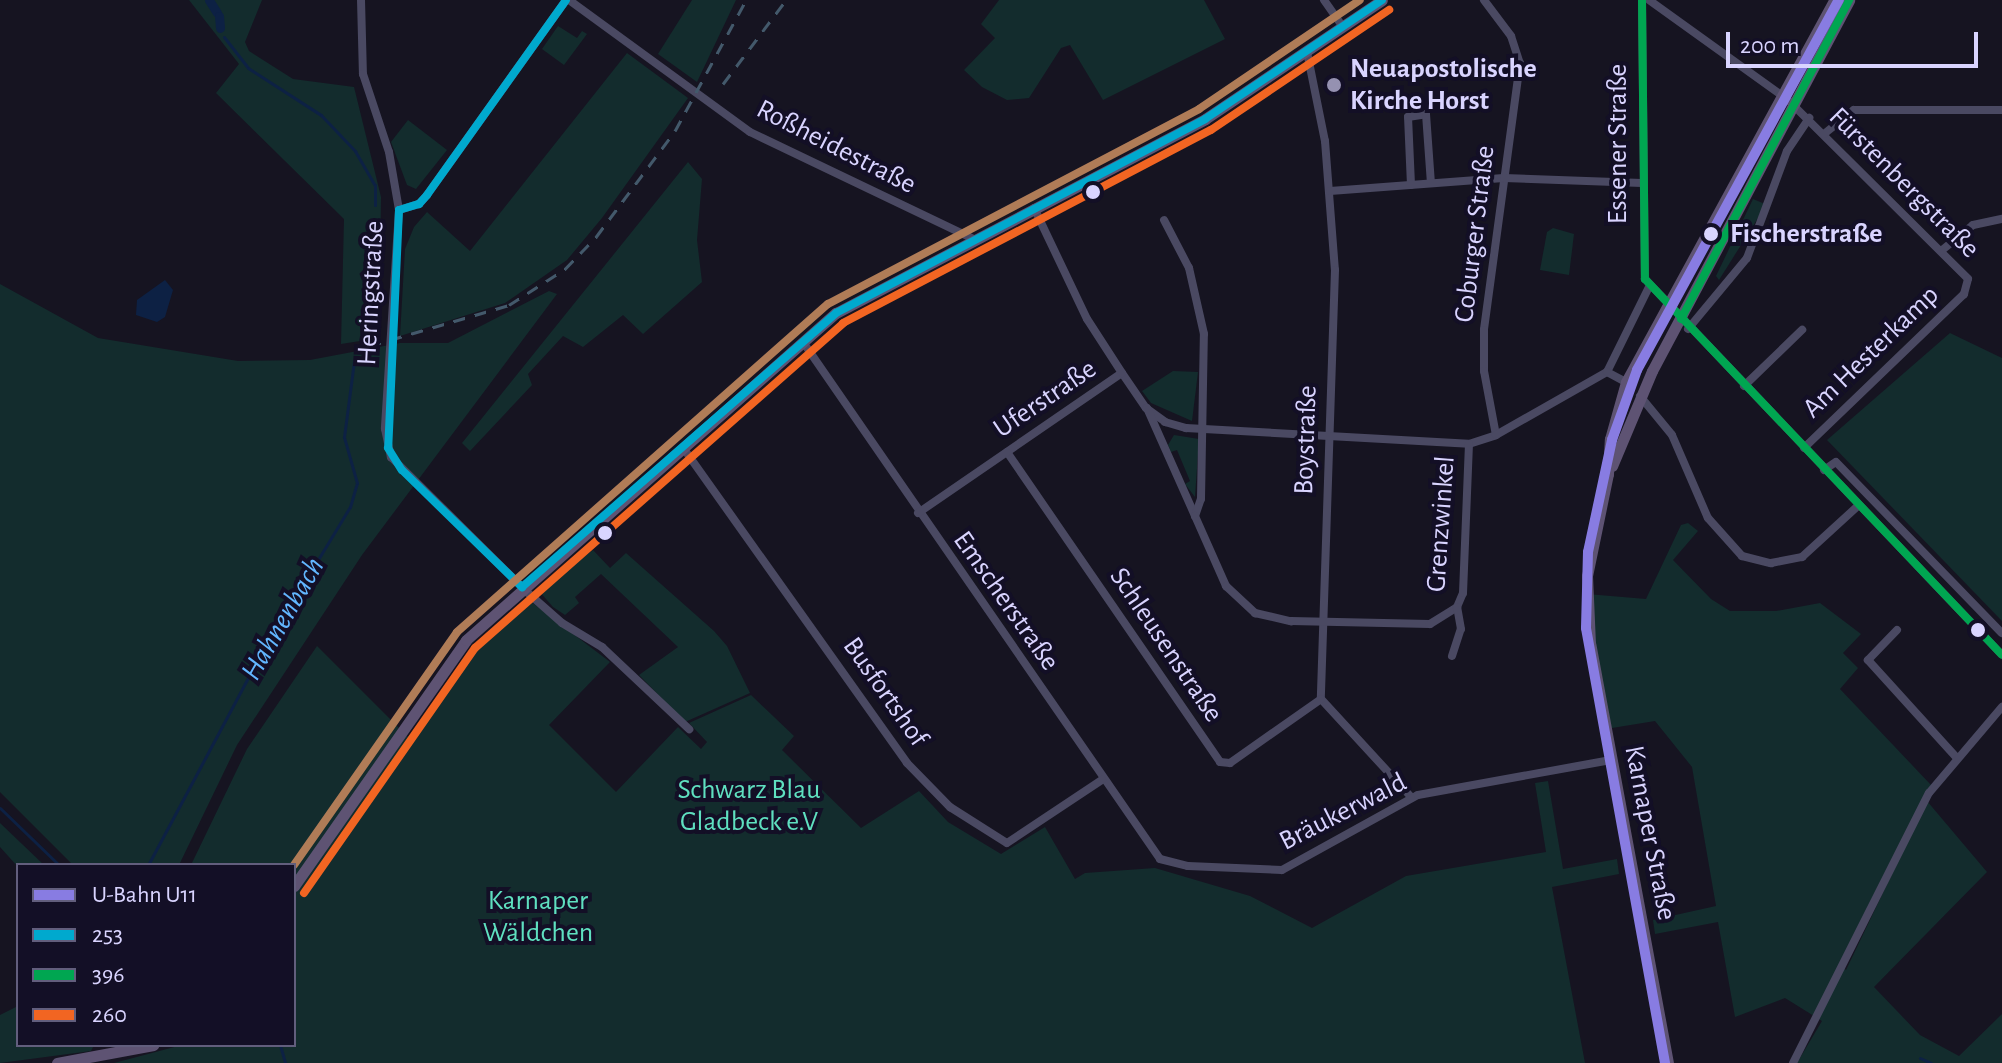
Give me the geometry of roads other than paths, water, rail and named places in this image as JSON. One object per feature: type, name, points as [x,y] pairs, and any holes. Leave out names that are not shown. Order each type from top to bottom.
[{"type":"main road","points":[[296,883],[431,685],[466,640],[522,587],[684,449],[803,342],[860,297],[1219,110],[1382,0]]},
{"type":"main road","points":[[1608,474],[1610,439],[1626,382],[1834,0]]},
{"type":"main road","points":[[1608,474],[1640,396],[1685,324],[1849,0]]},
{"type":"main road","name":"Karnaper Straße","points":[[1608,474],[1587,576],[1587,612],[1611,760],[1668,1063]]},
{"type":"main road","points":[[58,1063],[143,1047]]},
{"type":"street","name":"Heringstraße","points":[[361,0],[363,74],[396,186],[399,210],[388,448],[402,470],[522,587],[562,623],[602,647],[689,729]]},
{"type":"street","points":[[399,210],[419,204],[427,195],[567,0]]},
{"type":"street","name":"Roßheidestraße","points":[[567,0],[750,132],[973,239]]},
{"type":"street","points":[[1324,0],[1343,27]]},
{"type":"street","name":"Coburger Straße","points":[[1484,0],[1511,36],[1520,63],[1484,330],[1484,371],[1496,435]]},
{"type":"street","name":"Essener Straße","points":[[1642,0],[1642,263],[1649,287]]},
{"type":"street","name":"Fürstenbergstraße","points":[[1649,0],[1809,118],[1968,279],[1968,286]]},
{"type":"street","name":"Boystraße","points":[[1307,52],[1330,191],[1335,285],[1327,439],[1321,699]]},
{"type":"street","points":[[1824,134],[1854,110],[2002,110]]},
{"type":"street","points":[[1411,185],[1408,117],[1426,114],[1431,183]]},
{"type":"street","points":[[1685,324],[1747,258],[1787,151],[1809,118]]},
{"type":"street","points":[[1330,191],[1504,178],[1642,183]]},
{"type":"street","name":"Uferstraße","points":[[918,513],[1122,373],[1087,319],[1034,208]]},
{"type":"street","points":[[1941,251],[1964,230],[2002,219]]},
{"type":"street","points":[[1164,220],[1199,300],[1204,334],[1202,429],[1195,516]]},
{"type":"street","name":"Am Hesterkamp","points":[[1804,448],[1968,286]]},
{"type":"street","points":[[1146,408],[1165,422],[1202,429],[1327,439],[1469,444],[1496,435],[1607,372],[1649,287],[1668,303],[2002,655]]},
{"type":"street","points":[[1744,386],[1802,330]]},
{"type":"street","name":"Emscherstraße","points":[[803,342],[1102,780],[1160,859],[1188,866]]},
{"type":"street","points":[[1607,372],[1626,382]]},
{"type":"street","name":"Grenzwinkel","points":[[1122,373],[1146,408],[1237,601],[1271,619],[1430,624],[1457,607]]},
{"type":"street","points":[[1640,396],[1672,435],[1708,518],[1742,556],[1771,563],[1802,557],[1859,505]]},
{"type":"street","name":"Grenzwinkel","points":[[1452,656],[1461,629],[1457,607],[1465,582],[1469,444]]},
{"type":"street","name":"Busfortshof","points":[[684,449],[907,763],[950,807],[1007,843],[1102,780]]},
{"type":"street","name":"Schleusenstraße","points":[[1007,452],[1220,762],[1230,763],[1321,699]]},
{"type":"street","points":[[1824,470],[1836,462],[2002,633]]},
{"type":"street","points":[[1897,630],[1868,660],[1955,756]]},
{"type":"street","points":[[1321,699],[1412,798]]},
{"type":"street","points":[[1793,1063],[1929,793],[1955,756],[2002,707]]},
{"type":"street","name":"Bräukerwald","points":[[1188,866],[1282,870],[1412,798],[1611,760]]},
{"type":"water","points":[[165,280],[173,290],[165,317],[157,322],[136,315],[137,300]]},
{"type":"waterway","name":"Hahnenbach","points":[[209,0],[217,13]]},
{"type":"waterway","name":"Hahnenbach","points":[[219,16],[220,28]]},
{"type":"waterway","name":"Hahnenbach","points":[[224,37],[248,68],[321,115],[355,151],[375,185],[375,205]]},
{"type":"waterway","name":"Hahnenbach","points":[[362,331],[374,221]]},
{"type":"waterway","name":"Hahnenbach","points":[[149,863],[259,657],[350,507],[357,483],[344,437],[354,361]]},
{"type":"waterway","points":[[0,808],[57,863]]},
{"type":"waterway","points":[[281,1047],[285,1063]]},
{"type":"waterway","points":[[1920,1058],[1931,1063]]},
{"type":"railway","points":[[369,346],[509,305],[565,269],[596,237],[675,131],[746,0]]},
{"type":"railway","points":[[723,84],[786,0]]},
{"type":"metro line","name":"U11","points":[[1665,1063],[1586,628],[1588,552],[1612,440],[1637,370],[1839,0]]},
{"type":"place","name":"Neuapostolische Kirche Horst","points":[[1334,85]]},
{"type":"place","name":"Fischerstraße","points":[[1711,234]]},
{"type":"park label","name":"Schwarz Blau Gladbeck e.V","points":[[749,806]]},
{"type":"park label","name":"Karnaper Wäldchen","points":[[538,917]]}]
